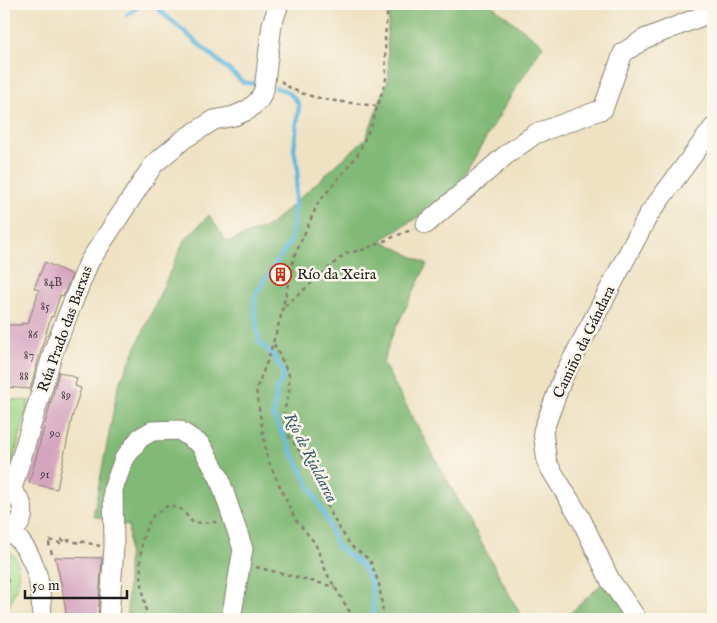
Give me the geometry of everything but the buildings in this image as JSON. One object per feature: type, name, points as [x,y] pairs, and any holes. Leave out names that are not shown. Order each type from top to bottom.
[{"type":"street","name":"Rúa Prado das Barxas","points":[[8,491],[54,349],[89,262],[154,164],[184,139],[214,120],[234,116],[248,110],[259,100],[264,90],[272,24],[279,4]]},
{"type":"street","points":[[426,224],[506,155],[535,134],[603,109],[623,53],[644,39],[712,13]]},
{"type":"street","name":"Camiño da Gándara","points":[[637,619],[610,580],[581,519],[546,463],[543,431],[563,377],[649,214],[713,128]]},
{"type":"street","points":[[109,619],[114,547],[113,489],[124,459],[140,438],[152,431],[179,430],[202,445],[220,477],[243,549],[231,619]]},
{"type":"street","points":[[6,538],[18,527],[22,520],[23,512],[22,504],[17,497],[8,491]]},
{"type":"street","points":[[6,538],[23,543],[35,566],[41,586],[42,619]]},
{"type":"path","points":[[354,619],[327,574],[315,543],[295,519],[267,458],[256,390],[272,348],[294,257],[318,203],[357,156],[372,124],[386,79],[385,38],[388,4]]},
{"type":"path","points":[[268,68],[284,85],[303,94],[377,106]]},
{"type":"path","points":[[283,307],[346,253],[362,250],[426,224]]},
{"type":"path","points":[[273,343],[289,376],[289,392],[283,416],[289,436],[303,456],[325,504],[340,529],[352,546],[370,560],[379,584],[384,619]]},
{"type":"path","points":[[147,619],[141,568],[143,538],[154,515],[169,505],[182,510],[193,523],[215,522],[222,529]]},
{"type":"path","points":[[4,606],[8,585],[6,538]]},
{"type":"path","points":[[52,554],[48,540],[60,543],[60,539],[79,543],[80,541],[114,547]]},
{"type":"path","points":[[270,570],[335,587]]},
{"type":"green space","points":[[390,4],[490,4],[543,45],[452,196],[381,240],[427,264],[392,336],[383,363],[523,619],[127,619],[129,526],[93,516],[118,387],[184,241],[209,215],[227,242],[269,226],[366,138],[389,78],[387,37]]},
{"type":"green space","points":[[4,399],[29,401],[13,462],[7,467],[4,461],[4,438],[6,437]]},
{"type":"green space","points":[[7,548],[17,560],[19,580],[4,619],[4,549]]},
{"type":"green space","points":[[606,580],[642,619],[564,619]]},
{"type":"waterway","name":"Río de Rialdarca","points":[[127,15],[142,4]]},
{"type":"waterway","name":"Río de Rialdarca","points":[[152,4],[243,82],[254,84]]},
{"type":"waterway","name":"Río de Rialdarca","points":[[276,88],[289,94],[299,105],[294,150],[298,169],[291,241],[256,293],[254,305],[259,342],[273,355],[284,374],[277,389],[273,416],[328,522],[336,545],[363,567],[372,585],[374,619]]},
{"type":"place","name":"Río da Xeira","points":[[281,274]]}]
